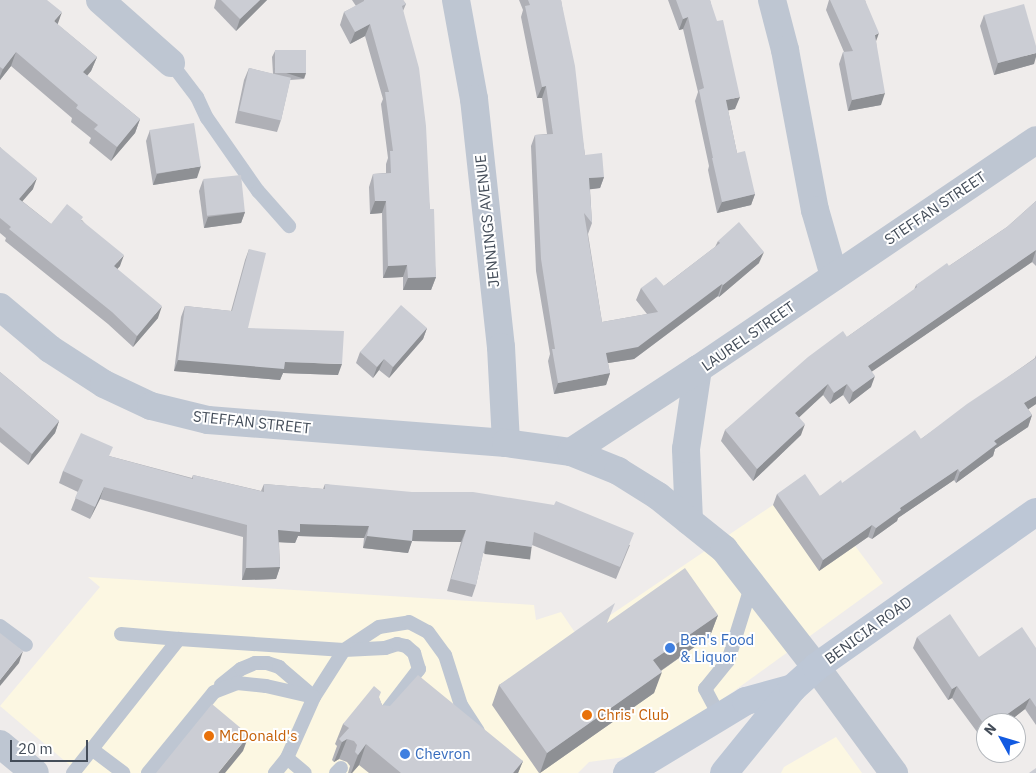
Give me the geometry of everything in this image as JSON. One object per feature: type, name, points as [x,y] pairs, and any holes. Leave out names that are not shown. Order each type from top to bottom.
[{"type":"main road","name":"BENICIA ROAD","points":[[724,773],[793,688],[816,667],[1036,512]]},
{"type":"main road","points":[[628,773],[746,701],[793,688]]},
{"type":"street","points":[[100,0],[171,63]]},
{"type":"street","name":"JENNINGS AVENUE","points":[[456,0],[474,99],[501,347],[506,443]]},
{"type":"street","points":[[772,0],[785,50],[815,210],[834,276]]},
{"type":"street","name":"STEFFAN STREET","points":[[834,276],[1036,140]]},
{"type":"street","name":"LAUREL STREET","points":[[689,521],[686,449],[698,369],[834,276]]},
{"type":"street","name":"STEFFAN STREET","points":[[0,307],[50,349],[104,384],[150,406],[208,420],[506,443],[571,452]]},
{"type":"street","points":[[571,452],[698,369]]},
{"type":"street","points":[[571,452],[618,471],[658,496],[724,549],[816,667],[894,773]]},
{"type":"street","points":[[0,744],[34,773]]},
{"type":"lane","points":[[171,63],[197,97],[207,118],[258,190],[289,226]]},
{"type":"lane","points":[[720,717],[705,689],[728,661],[752,584]]},
{"type":"lane","points":[[275,773],[287,758],[314,697],[344,650],[379,627],[409,622],[428,632],[445,655],[461,705],[485,739]]},
{"type":"lane","points":[[0,626],[26,645]]},
{"type":"lane","points":[[122,634],[344,650],[385,648],[397,644],[406,646],[414,653],[419,669],[380,719]]},
{"type":"lane","points":[[74,773],[179,639]]},
{"type":"lane","points":[[148,773],[214,692],[241,669],[261,663],[279,667],[314,697]]},
{"type":"lane","points":[[214,692],[237,683],[266,686],[314,697]]},
{"type":"lane","points":[[92,750],[123,773]]},
{"type":"lane","points":[[287,758],[305,773]]},
{"type":"shaded area","points":[[807,482],[883,583],[647,754],[589,762],[578,773],[79,773],[0,706],[100,587],[88,577],[534,605],[536,620],[561,612],[578,637]]},
{"type":"shaded area","points":[[836,737],[862,773],[781,773],[784,767]]},
{"type":"building","points":[[0,0],[47,0],[62,12],[54,21],[97,57],[83,72],[140,119],[117,147],[94,129],[98,125],[76,108],[78,105],[16,52],[3,69],[0,67]]},
{"type":"building","points":[[221,0],[260,0],[240,19]]},
{"type":"building","points":[[364,0],[403,0],[406,4],[402,6],[419,68],[426,126],[430,209],[434,209],[436,277],[408,278],[407,265],[388,266],[386,201],[375,201],[373,174],[391,173],[390,151],[393,151],[385,92],[389,92],[370,24],[355,32],[344,12]]},
{"type":"building","points":[[528,0],[561,0],[575,66],[585,155],[602,153],[604,177],[589,178],[592,223],[584,213],[602,322],[658,312],[641,288],[656,277],[664,286],[720,243],[718,241],[739,222],[764,252],[723,285],[638,347],[606,353],[610,373],[558,383],[552,349],[555,349],[541,259],[535,135],[553,134],[546,86],[542,87],[525,6],[530,5]]},
{"type":"building","points":[[676,0],[710,0],[717,21],[723,20],[740,97],[726,100],[737,153],[745,151],[755,194],[722,202],[699,90],[704,88],[688,17],[683,19]]},
{"type":"building","points":[[830,0],[865,0],[879,33],[875,35],[885,93],[852,100],[843,52],[853,51]]},
{"type":"building","points":[[1024,4],[1036,46],[1036,53],[998,63],[984,15]]},
{"type":"building","points":[[275,50],[306,50],[306,73],[275,73]]},
{"type":"building","points":[[249,68],[291,78],[281,121],[239,111]]},
{"type":"building","points":[[194,123],[201,166],[156,173],[150,130]]},
{"type":"building","points":[[0,147],[37,178],[19,199],[51,224],[67,204],[83,217],[81,220],[124,255],[114,266],[162,306],[137,336],[112,312],[9,229],[11,227],[0,218]]},
{"type":"building","points":[[241,175],[245,212],[207,216],[203,179]]},
{"type":"building","points":[[1036,201],[1036,250],[868,366],[875,376],[853,392],[847,384],[834,393],[828,384],[795,413],[805,424],[757,469],[725,430],[808,357],[843,331],[847,337],[947,263],[949,266],[1007,227]]},
{"type":"building","points":[[249,249],[266,253],[248,328],[344,331],[342,364],[285,362],[284,369],[178,360],[185,306],[232,311]]},
{"type":"building","points":[[401,305],[427,328],[393,367],[384,359],[377,367],[360,352]]},
{"type":"building","points":[[1036,358],[1036,396],[1024,403],[1032,415],[994,441],[997,444],[960,472],[958,469],[900,508],[901,510],[876,528],[872,525],[823,560],[777,494],[805,474],[820,496],[841,480],[842,483],[915,430],[921,439],[967,404]]},
{"type":"building","points":[[0,372],[59,421],[32,454],[0,427]]},
{"type":"building","points":[[81,433],[113,447],[109,456],[193,479],[193,475],[264,492],[264,484],[325,489],[325,484],[412,492],[473,492],[554,505],[556,501],[634,533],[620,567],[534,532],[532,547],[486,541],[476,585],[451,579],[466,530],[413,530],[412,541],[367,536],[369,526],[300,524],[300,532],[278,530],[280,567],[246,568],[247,525],[104,487],[95,507],[75,498],[83,480],[63,471]]},
{"type":"building","points":[[685,568],[718,615],[653,660],[662,672],[547,753],[499,685],[615,603],[607,623]]},
{"type":"building","points":[[950,614],[979,657],[1022,627],[1036,648],[1036,707],[1030,698],[1009,713],[976,713],[957,686],[952,689],[917,637]]},
{"type":"building","points":[[0,633],[23,651],[0,680]]},
{"type":"building","points":[[418,675],[523,761],[513,773],[401,773],[366,744],[358,755],[355,752],[357,745],[354,741],[347,739],[342,742],[339,739],[349,728],[343,724],[374,686],[381,692],[379,697],[382,705],[390,706]]},
{"type":"building","name":"McDonald's","points":[[212,704],[249,735],[218,773],[156,773]]},
{"type":"building","points":[[1036,768],[1036,773],[1029,773]]},
{"type":"place","name":"Ben's Food & Liquor","points":[[670,648]]},
{"type":"place","name":"Chris' Club","points":[[587,715]]},
{"type":"place","name":"McDonald's","points":[[209,736]]},
{"type":"place","name":"Chevron","points":[[405,754]]}]
